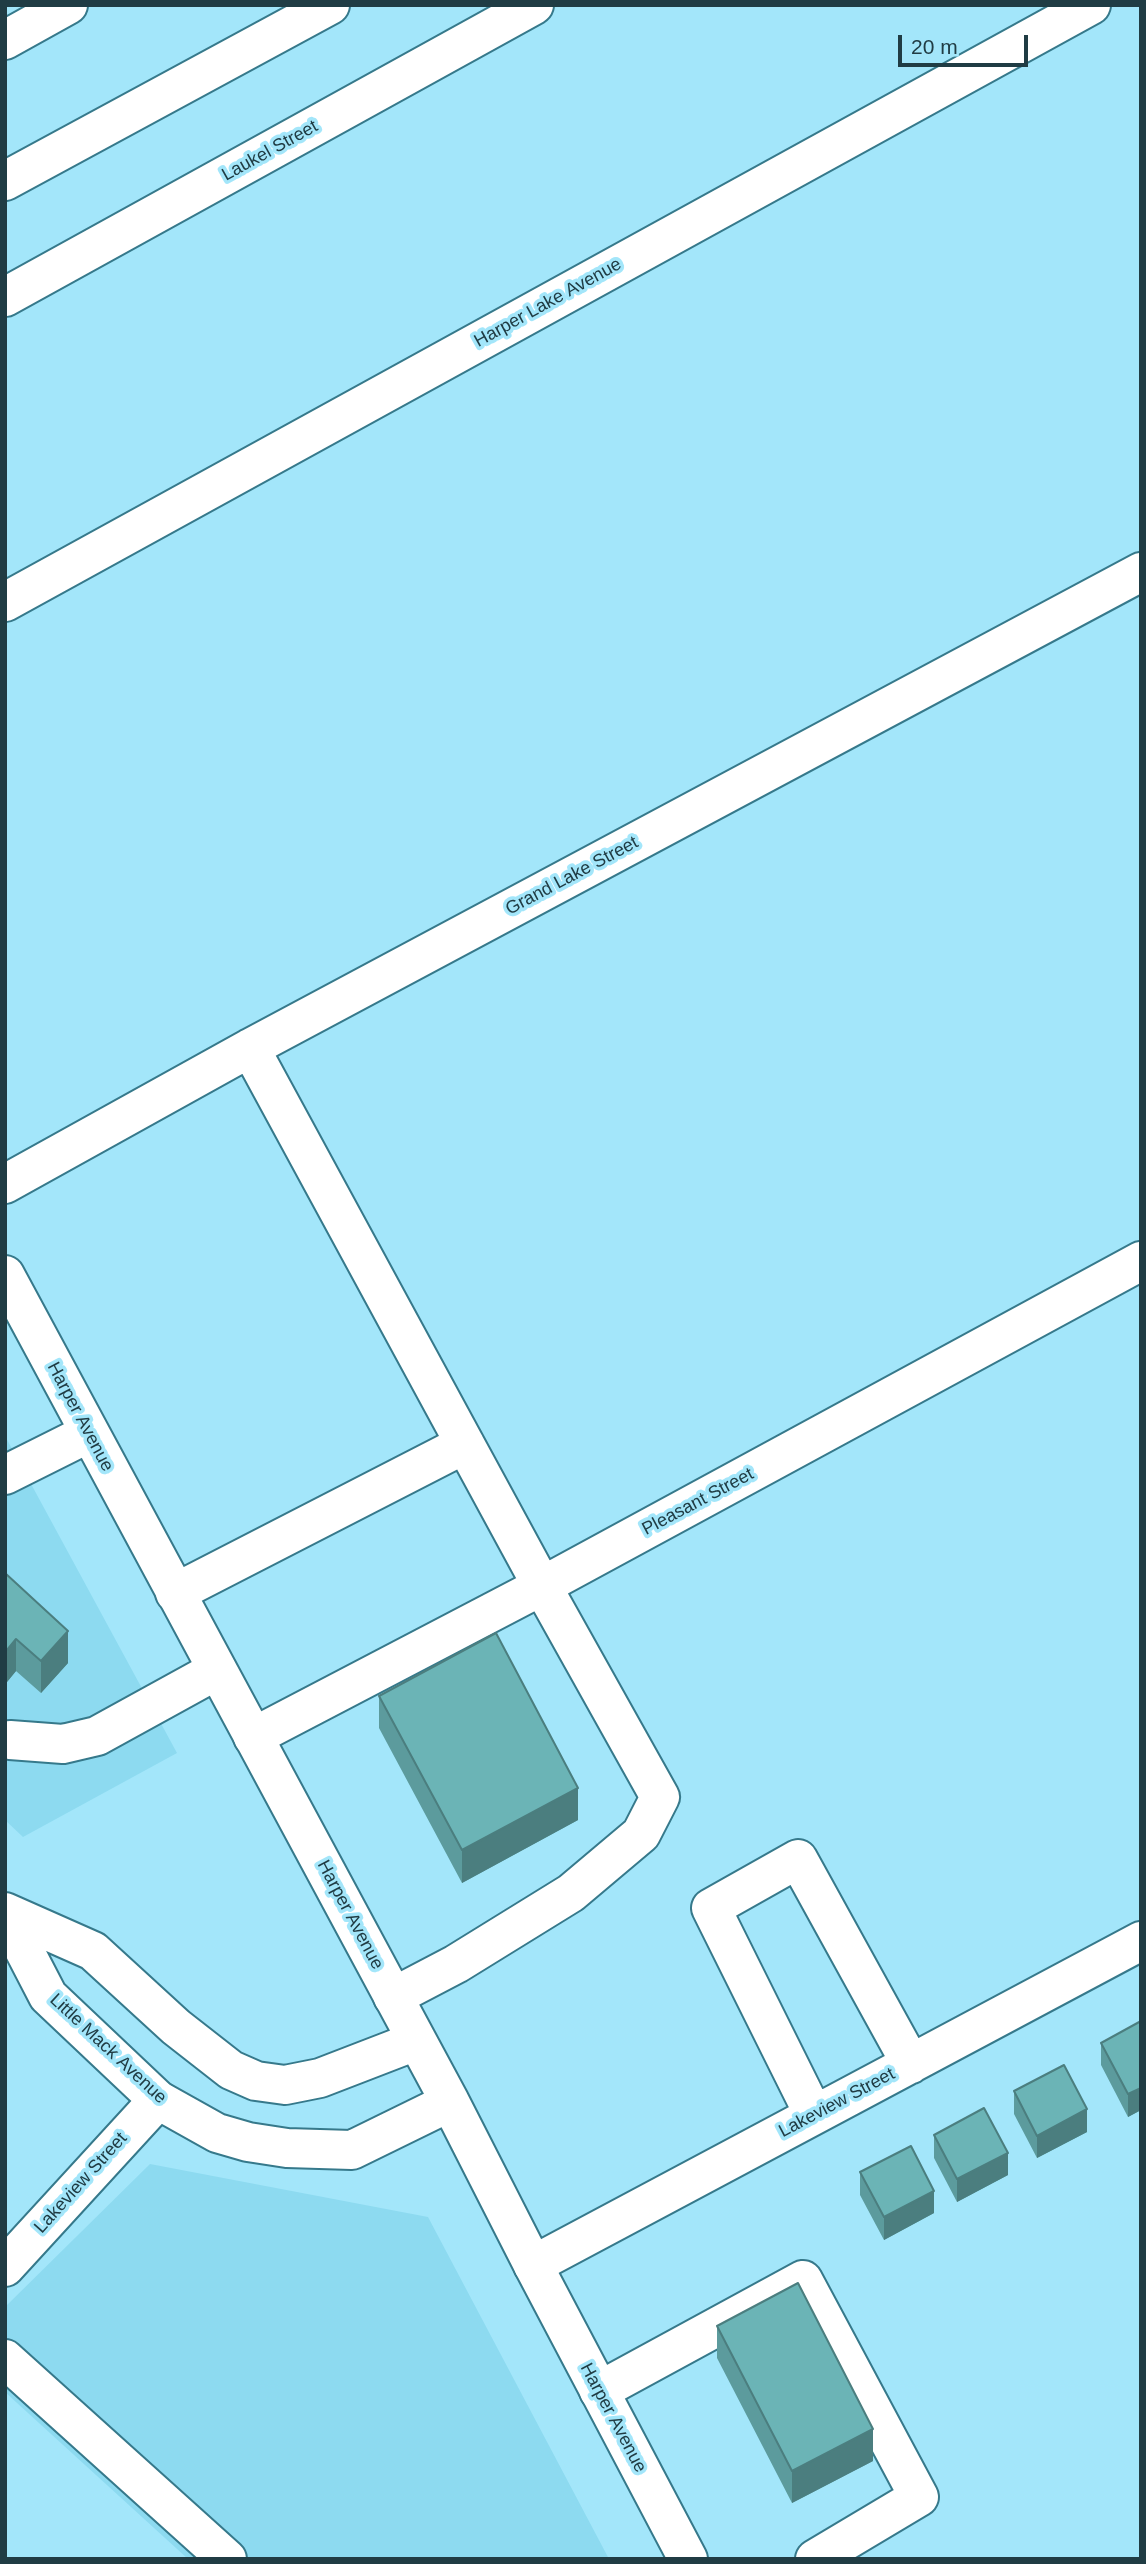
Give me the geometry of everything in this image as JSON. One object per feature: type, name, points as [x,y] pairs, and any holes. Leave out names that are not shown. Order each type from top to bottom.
[{"type":"street","points":[[5,40],[68,5]]},
{"type":"street","points":[[5,181],[330,5]]},
{"type":"street","name":"Laukel Street","points":[[5,297],[534,5]]},
{"type":"street","name":"Harper Lake Avenue","points":[[5,601],[1091,5]]},
{"type":"street","name":"Grand Lake Street","points":[[5,1184],[250,1048],[1141,572]]},
{"type":"street","points":[[250,1048],[542,1586],[660,1797],[641,1834],[571,1894],[456,1964],[393,1997]]},
{"type":"street","name":"Pleasant Street","points":[[253,1737],[542,1586],[1141,1261]]},
{"type":"street","name":"Harper Avenue","points":[[5,1276],[450,2102],[598,2391],[688,2559]]},
{"type":"street","points":[[5,1475],[89,1433]]},
{"type":"street","points":[[175,1593],[465,1444]]},
{"type":"street","points":[[7,1739],[63,1744],[97,1736],[217,1670]]},
{"type":"street","points":[[814,2115],[711,1908],[798,1859],[911,2064]]},
{"type":"street","name":"Little Mack Avenue","points":[[5,1912],[93,1951],[187,2036],[231,2070],[257,2081],[285,2085],[320,2078],[416,2041]]},
{"type":"street","name":"Little Mack Avenue","points":[[5,1912],[48,1996],[158,2100],[217,2133],[248,2142],[287,2148],[352,2150],[450,2102]]},
{"type":"street","name":"Lakeview Street","points":[[533,2265],[1141,1941]]},
{"type":"street","name":"Lakeview Street","points":[[5,2267],[158,2100]]},
{"type":"street","points":[[598,2391],[803,2280],[919,2497],[815,2559]]},
{"type":"street","points":[[5,2359],[227,2559]]},
{"type":"shaded area","points":[[5,1436],[177,1753],[23,1837],[5,1820]]},
{"type":"shaded area","points":[[150,2164],[428,2217],[609,2559],[188,2559],[5,2392],[5,2307]]},
{"type":"building","points":[[5,1573],[68,1631],[41,1661],[16,1639],[7,1650],[5,1648]]},
{"type":"building","points":[[496,1633],[578,1788],[462,1850],[379,1696]]},
{"type":"building","points":[[1141,2021],[1141,2088],[1128,2094],[1101,2043]]},
{"type":"building","points":[[1064,2065],[1087,2109],[1037,2136],[1014,2091]]},
{"type":"building","points":[[984,2108],[1008,2153],[957,2179],[934,2135]]},
{"type":"building","points":[[911,2146],[934,2191],[884,2217],[860,2172]]},
{"type":"building","points":[[798,2283],[873,2429],[792,2471],[717,2326]]}]
